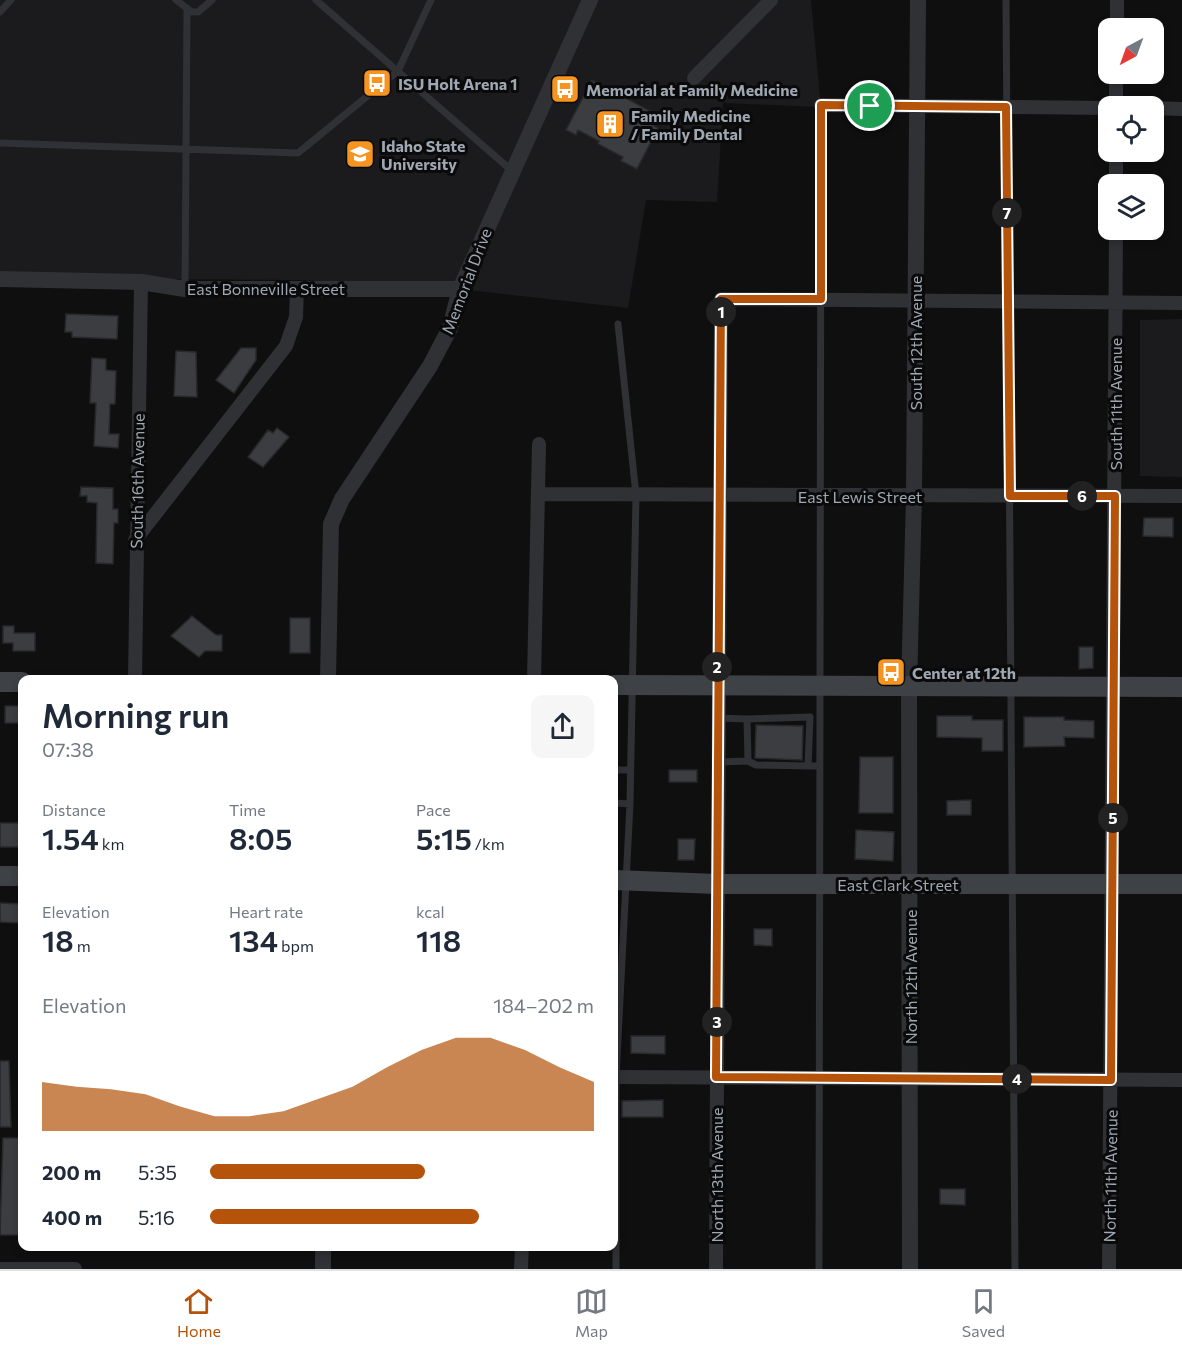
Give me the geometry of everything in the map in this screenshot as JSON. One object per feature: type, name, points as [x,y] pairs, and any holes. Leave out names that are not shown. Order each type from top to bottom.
[{"type":"main road","points":[[0,682],[18,682]]},
{"type":"main road","points":[[622,685],[1182,687]]},
{"type":"main road","points":[[0,876],[18,876]]},
{"type":"main road","name":"East Clark Street","points":[[620,880],[717,884],[1182,884]]},
{"type":"street","name":"Memorial Drive","points":[[328,675],[328,552],[331,524],[342,499],[430,366],[450,328],[460,290],[590,0]]},
{"type":"street","points":[[694,78],[771,0]]},
{"type":"street","name":"South 12th Avenue","points":[[909,686],[914,496],[918,0]]},
{"type":"street","points":[[1117,0],[1117,18]]},
{"type":"street","points":[[821,105],[1098,108]]},
{"type":"street","points":[[1164,108],[1182,109]]},
{"type":"street","name":"South 11th Avenue","points":[[1114,687],[1116,240]]},
{"type":"street","name":"East Bonneville Street","points":[[0,279],[141,282],[184,289],[460,290]]},
{"type":"street","name":"South 16th Avenue","points":[[135,675],[135,540],[141,282]]},
{"type":"street","points":[[135,540],[286,346],[296,317],[297,288]]},
{"type":"street","name":"North 13th Avenue","points":[[716,1269],[717,685],[721,299],[821,299]]},
{"type":"street","points":[[821,299],[1182,303]]},
{"type":"street","points":[[534,675],[539,444]]},
{"type":"street","name":"East Lewis Street","points":[[539,494],[1182,496]]},
{"type":"street","name":"North 12th Avenue","points":[[909,686],[910,1269]]},
{"type":"street","name":"North 11th Avenue","points":[[1109,1269],[1114,687]]},
{"type":"street","points":[[618,1077],[1182,1080]]},
{"type":"street","points":[[323,1251],[323,1269]]},
{"type":"street","points":[[520,1269],[522,1251]]},
{"type":"street","points":[[0,1269],[75,1269]]},
{"type":"lane","points":[[0,12],[11,0]]},
{"type":"lane","points":[[176,0],[187,9],[198,12],[212,0]]},
{"type":"lane","points":[[316,0],[512,170]]},
{"type":"lane","points":[[0,143],[298,153],[398,71],[431,0]]},
{"type":"lane","points":[[1006,0],[1015,1269]]},
{"type":"lane","points":[[184,289],[187,9]]},
{"type":"lane","points":[[819,1269],[822,685],[821,105]]},
{"type":"lane","points":[[618,324],[636,495],[622,685],[630,770],[630,804],[620,880],[618,959]]},
{"type":"lane","points":[[717,718],[810,717],[808,766]]},
{"type":"lane","points":[[747,719],[748,761]]},
{"type":"lane","points":[[717,762],[748,761],[756,765],[820,766]]},
{"type":"lane","points":[[618,770],[630,770]]},
{"type":"lane","points":[[618,803],[630,804]]},
{"type":"lane","points":[[616,1251],[616,1269]]},
{"type":"shaded area","name":"Idaho State University","points":[[0,0],[811,0],[821,107],[723,103],[717,202],[646,200],[628,308],[460,289],[298,280],[0,278]]},
{"type":"shaded area","points":[[1182,319],[1182,477],[1140,476],[1140,320]]},
{"type":"building","name":"Family Medicine / Family Dental","points":[[592,80],[650,111],[645,121],[658,128],[637,169],[621,161],[623,157],[598,144],[599,141],[578,130],[576,135],[566,130]]},
{"type":"building","points":[[66,314],[118,316],[117,339],[72,337],[72,332],[65,332]]},
{"type":"building","points":[[241,348],[256,348],[256,360],[234,393],[216,380]]},
{"type":"building","points":[[176,351],[196,352],[197,397],[174,396]]},
{"type":"building","points":[[92,358],[106,359],[106,370],[116,371],[115,404],[110,404],[109,434],[119,434],[118,448],[94,446],[96,403],[90,403]]},
{"type":"building","points":[[277,428],[289,437],[263,467],[248,457],[268,430],[273,433]]},
{"type":"building","points":[[81,487],[113,488],[113,509],[118,509],[118,523],[114,523],[113,564],[96,563],[97,503],[87,502],[87,496],[80,496]]},
{"type":"building","points":[[1144,518],[1173,518],[1173,537],[1143,536]]},
{"type":"building","points":[[192,616],[216,635],[222,635],[222,651],[205,651],[199,657],[171,636]]},
{"type":"building","points":[[290,618],[310,618],[310,653],[290,653]]},
{"type":"building","points":[[3,626],[14,626],[14,633],[35,633],[35,651],[13,651],[13,643],[3,643]]},
{"type":"building","points":[[1079,647],[1093,647],[1093,668],[1079,669]]},
{"type":"building","points":[[5,706],[18,706],[18,723],[5,723]]},
{"type":"building","points":[[937,716],[972,716],[972,720],[1003,720],[1003,751],[982,751],[982,738],[937,737]]},
{"type":"building","points":[[1024,717],[1064,717],[1064,720],[1094,721],[1094,738],[1064,737],[1065,746],[1024,747]]},
{"type":"building","points":[[756,725],[803,726],[802,760],[755,758]]},
{"type":"building","points":[[860,757],[893,757],[893,813],[859,813]]},
{"type":"building","points":[[669,770],[697,770],[697,782],[669,782]]},
{"type":"building","points":[[971,800],[971,815],[947,815],[947,801]]},
{"type":"building","points":[[0,823],[18,823],[18,847],[0,847]]},
{"type":"building","points":[[856,830],[894,832],[893,861],[855,859]]},
{"type":"building","points":[[678,839],[695,839],[694,860],[678,860]]},
{"type":"building","points":[[0,903],[18,904],[18,923],[0,922]]},
{"type":"building","points":[[754,929],[772,929],[772,946],[754,945]]},
{"type":"building","points":[[631,1036],[665,1036],[665,1054],[631,1053]]},
{"type":"building","points":[[0,1061],[9,1061],[11,1127],[0,1127]]},
{"type":"building","points":[[663,1100],[663,1117],[622,1117],[622,1101]]},
{"type":"building","points":[[3,1138],[18,1138],[18,1235],[0,1235]]},
{"type":"building","points":[[940,1189],[965,1189],[965,1205],[940,1204]]},
{"type":"place","name":"ISU Holt Arena 1","points":[[377,83]]},
{"type":"place","name":"Memorial at Family Medicine","points":[[565,89]]},
{"type":"place","name":"Family Medicine / Family Dental","points":[[610,124]]},
{"type":"place","name":"Idaho State University","points":[[360,154]]},
{"type":"place","name":"Center at 12th","points":[[891,672]]},
{"type":"route","points":[[821,105],[870,106],[1006,107],[1010,496],[1115,496],[1111,1080],[716,1077],[721,299],[821,299],[821,105]]}]
